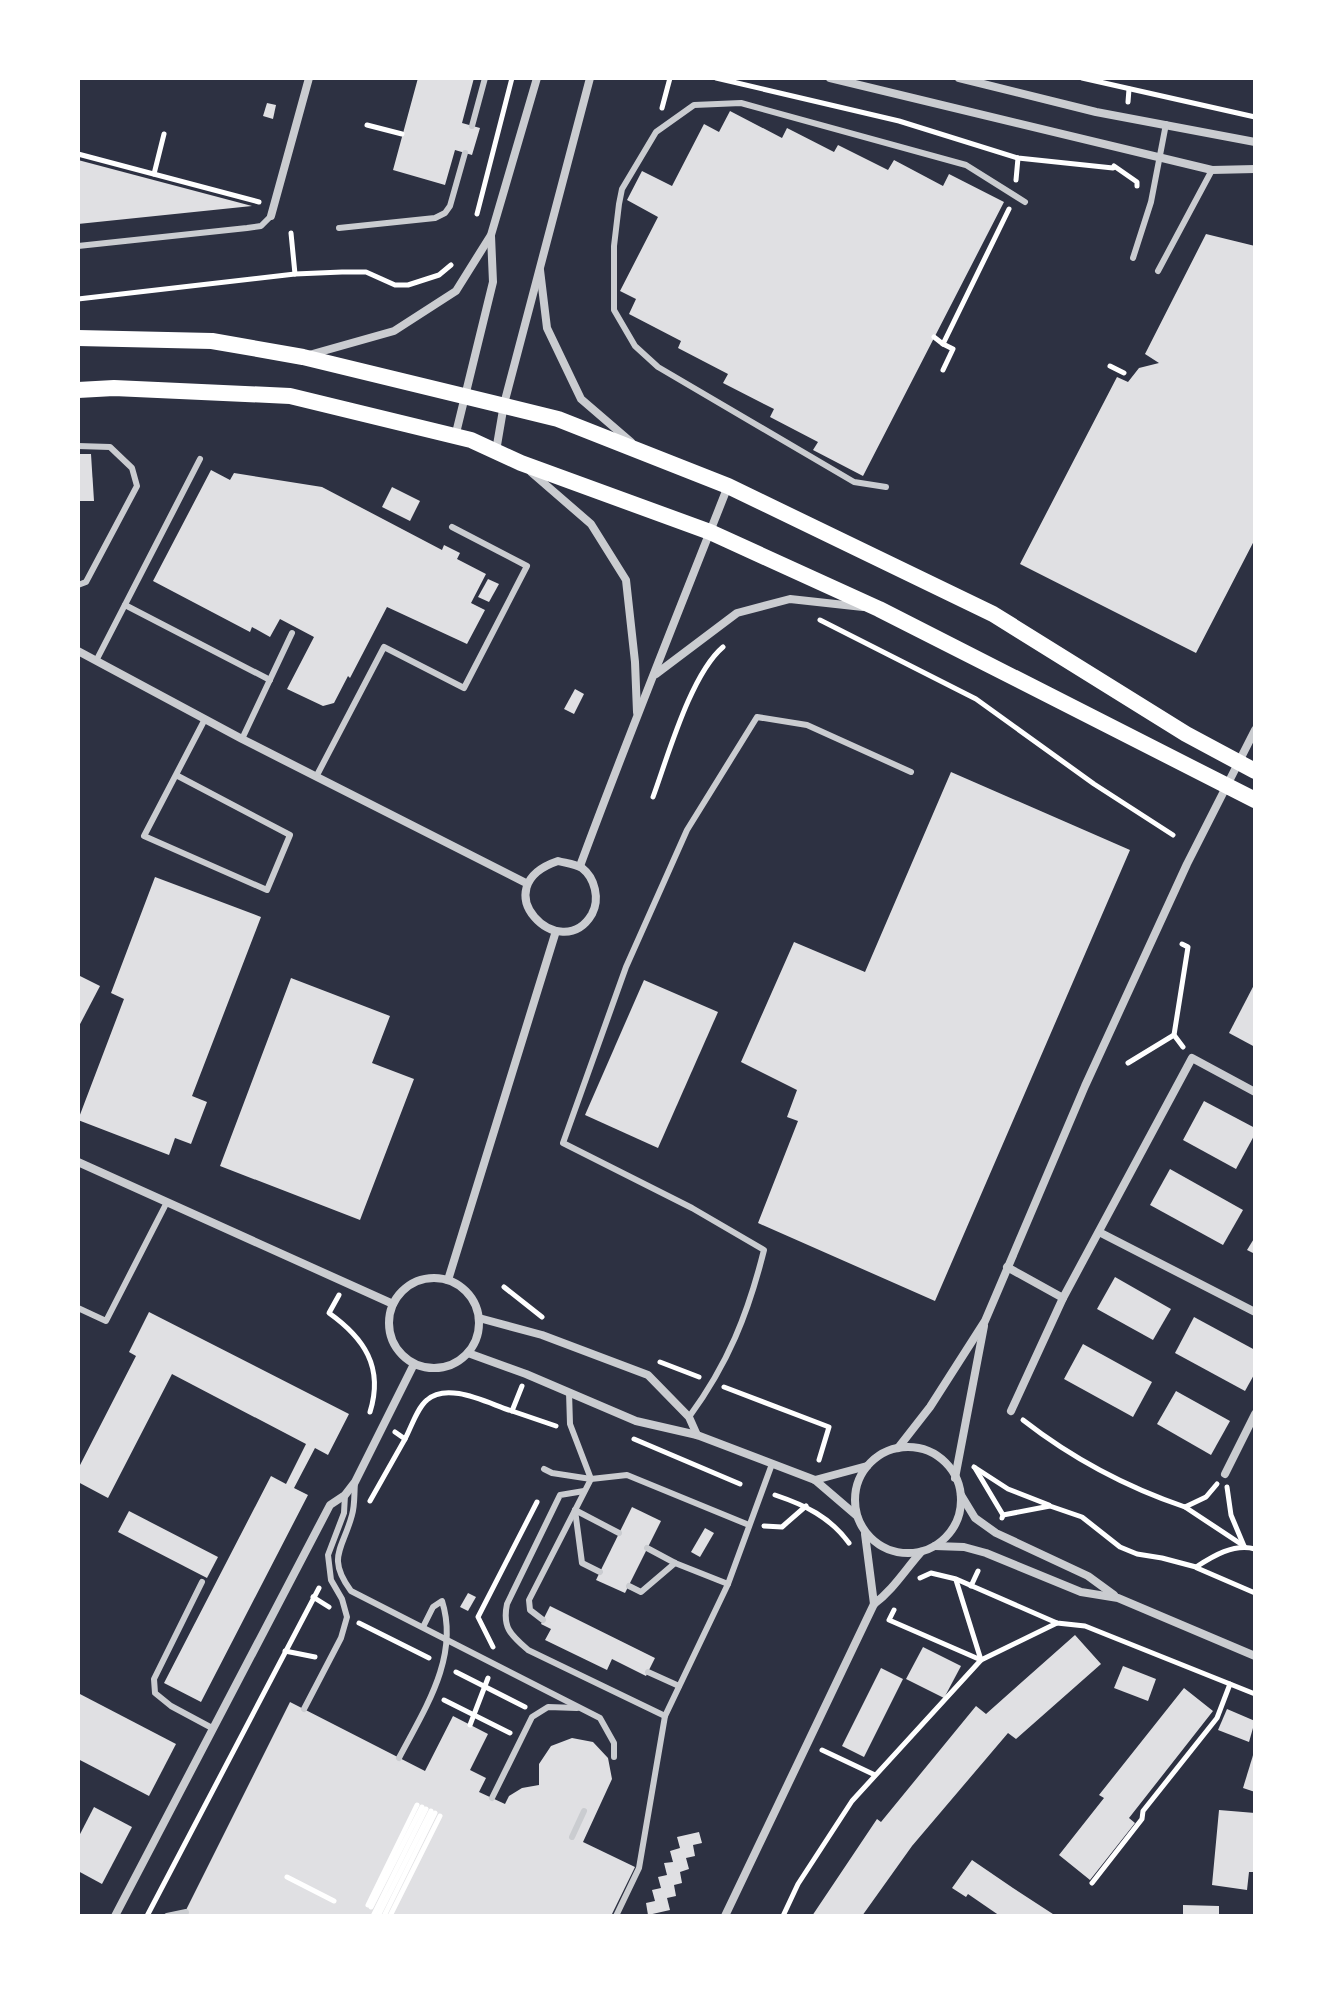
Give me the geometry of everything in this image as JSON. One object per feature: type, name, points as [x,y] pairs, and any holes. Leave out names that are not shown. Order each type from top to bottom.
[{"type":"main road","points":[[78,338],[212,341],[303,357],[504,404],[558,419],[637,448],[728,486],[993,614],[1186,734],[1255,771]]},
{"type":"main road","points":[[78,390],[114,388],[290,396],[471,440],[521,463],[710,532],[879,609],[1255,800]]},
{"type":"street","points":[[271,216],[309,78]]},
{"type":"street","points":[[303,357],[394,331],[456,291],[491,235],[537,78]]},
{"type":"street","points":[[496,452],[504,404],[590,78]]},
{"type":"street","points":[[830,78],[1212,170],[1255,169]]},
{"type":"street","points":[[959,78],[1096,112],[1255,142]]},
{"type":"street","points":[[455,437],[493,282],[491,235]]},
{"type":"street","points":[[540,265],[547,328],[581,399],[637,448]]},
{"type":"street","points":[[521,463],[591,524],[626,580],[637,713]]},
{"type":"street","points":[[580,866],[637,713],[728,486]]},
{"type":"street","points":[[655,674],[737,613],[790,599],[879,609]]},
{"type":"street","points":[[78,651],[242,739],[526,883]]},
{"type":"street","points":[[898,1448],[930,1407],[985,1321],[1085,1086],[1187,864],[1255,730]]},
{"type":"street","points":[[558,861],[580,866],[591,878],[596,896],[592,913],[580,926],[568,931],[544,927],[533,919],[525,897],[526,883],[541,866],[558,861]]},
{"type":"street","points":[[448,1280],[556,931]]},
{"type":"street","points":[[1011,1411],[1063,1298],[1192,1058],[1255,1092]]},
{"type":"street","points":[[78,1162],[393,1304]]},
{"type":"street","points":[[1099,1232],[1255,1312]]},
{"type":"street","points":[[1007,1267],[1063,1298]]},
{"type":"street","points":[[435,1277],[448,1280],[469,1294],[476,1305],[479,1330],[468,1353],[457,1362],[443,1368],[414,1364],[394,1345],[389,1331],[393,1304],[410,1284],[435,1277]]},
{"type":"street","points":[[479,1318],[542,1335],[648,1375],[689,1417],[697,1435]]},
{"type":"street","points":[[955,1478],[985,1321]]},
{"type":"street","points":[[468,1353],[636,1421],[697,1435],[815,1480],[857,1516]]},
{"type":"street","points":[[115,1916],[330,1505],[345,1495],[355,1482],[414,1364]]},
{"type":"street","points":[[1225,1474],[1255,1414]]},
{"type":"street","points":[[815,1480],[867,1466],[881,1455],[898,1448],[929,1452],[946,1464],[975,1518],[996,1533],[1088,1576],[1118,1598],[1255,1656]]},
{"type":"street","points":[[867,1466],[855,1492],[857,1516],[865,1532],[877,1544],[893,1551],[921,1552],[946,1537],[960,1510],[960,1494]]},
{"type":"street","points":[[865,1532],[874,1604]]},
{"type":"street","points":[[935,1546],[964,1547],[986,1553],[1081,1592],[1118,1598]]},
{"type":"street","points":[[725,1916],[874,1604],[890,1592],[921,1552]]},
{"type":"lane","points":[[472,126],[485,78]]},
{"type":"lane","points":[[886,487],[854,482],[658,367],[635,346],[614,310],[614,246],[622,189],[656,132],[694,105],[741,103],[966,165],[1025,202]]},
{"type":"lane","points":[[1133,258],[1151,202],[1166,124]]},
{"type":"lane","points":[[339,228],[435,218],[445,213],[450,206],[465,153]]},
{"type":"lane","points":[[1158,271],[1212,170]]},
{"type":"lane","points":[[78,246],[261,226],[271,216]]},
{"type":"lane","points":[[78,446],[110,447],[132,468],[137,486],[86,582],[78,585]]},
{"type":"lane","points":[[96,661],[200,459]]},
{"type":"lane","points":[[316,777],[384,647],[464,688],[527,566],[452,527]]},
{"type":"lane","points":[[125,605],[270,680]]},
{"type":"lane","points":[[242,739],[292,633]]},
{"type":"lane","points":[[689,1417],[714,1383],[750,1304],[764,1250],[692,1208],[563,1143],[626,967],[687,830],[757,717],[807,725],[911,772]]},
{"type":"lane","points":[[176,775],[290,835],[267,890],[144,836],[205,719]]},
{"type":"lane","points":[[78,1308],[106,1321],[167,1202]]},
{"type":"lane","points":[[569,1392],[570,1424],[591,1479]]},
{"type":"lane","points":[[616,1916],[639,1868],[665,1716],[728,1584],[772,1464]]},
{"type":"lane","points":[[548,1471],[591,1479],[627,1475],[749,1525]]},
{"type":"lane","points":[[543,1620],[530,1610],[529,1600],[591,1479]]},
{"type":"lane","points":[[355,1482],[353,1514],[338,1553],[339,1575],[351,1591],[600,1718],[614,1743],[614,1757]]},
{"type":"lane","points":[[584,1491],[560,1495],[507,1604],[504,1617],[507,1626],[528,1650],[665,1716]]},
{"type":"lane","points":[[304,1709],[341,1638],[347,1617],[342,1599],[331,1580],[328,1555],[344,1513],[345,1495]]},
{"type":"lane","points":[[575,1510],[619,1533]]},
{"type":"lane","points":[[575,1510],[582,1563],[600,1572]]},
{"type":"lane","points":[[647,1548],[728,1584]]},
{"type":"lane","points":[[629,1586],[641,1592],[675,1563]]},
{"type":"lane","points":[[202,1582],[154,1679],[155,1693],[171,1706],[212,1728]]},
{"type":"lane","points":[[399,1758],[445,1666],[445,1610],[442,1601],[433,1607],[423,1627]]},
{"type":"lane","points":[[648,1672],[679,1686]]},
{"type":"lane","points":[[492,1798],[532,1717],[548,1707],[580,1708]]},
{"type":"lane","points":[[572,1837],[584,1811]]},
{"type":"lane","points":[[167,1916],[186,1912]]},
{"type":"path","points":[[716,78],[899,121],[1018,158],[1113,168]]},
{"type":"path","points":[[1082,78],[1255,117]]},
{"type":"path","points":[[367,125],[402,134]]},
{"type":"path","points":[[154,174],[164,134]]},
{"type":"path","points":[[78,154],[198,189],[274,206]]},
{"type":"path","points":[[943,344],[1015,196],[1018,158]]},
{"type":"path","points":[[78,299],[295,274],[291,233]]},
{"type":"path","points":[[959,310],[969,315]]},
{"type":"path","points":[[934,337],[953,349],[943,370]]},
{"type":"path","points":[[1110,366],[1124,373]]},
{"type":"path","points":[[815,618],[957,688],[1173,835]]},
{"type":"path","points":[[653,797],[687,704],[715,654],[726,644]]},
{"type":"path","points":[[1182,944],[1188,947],[1174,1035],[1192,1058]]},
{"type":"path","points":[[1128,1063],[1174,1035]]},
{"type":"path","points":[[504,1287],[549,1320]]},
{"type":"path","points":[[341,1291],[329,1313],[351,1329],[363,1344],[371,1362],[374,1397],[368,1417]]},
{"type":"path","points":[[659,1362],[829,1427],[819,1460]]},
{"type":"path","points":[[512,1411],[522,1385]]},
{"type":"path","points":[[368,1505],[426,1400],[438,1394],[451,1392],[561,1427],[562,1435]]},
{"type":"path","points":[[1011,1411],[1048,1439],[1106,1475],[1185,1507],[1244,1546],[1255,1549]]},
{"type":"path","points":[[395,1432],[405,1439]]},
{"type":"path","points":[[624,1435],[740,1484]]},
{"type":"path","points":[[1050,1506],[1002,1518],[974,1467],[1008,1489],[1082,1517],[1120,1547],[1137,1554],[1196,1567],[1255,1593]]},
{"type":"path","points":[[470,1725],[498,1658],[478,1617],[548,1471]]},
{"type":"path","points":[[1185,1507],[1206,1497],[1225,1474]]},
{"type":"path","points":[[1225,1474],[1231,1515],[1244,1546]]},
{"type":"path","points":[[768,1493],[807,1505],[842,1533],[854,1555]]},
{"type":"path","points":[[749,1525],[782,1527],[807,1505]]},
{"type":"path","points":[[1196,1567],[1215,1555],[1244,1546]]},
{"type":"path","points":[[147,1916],[313,1597],[330,1571]]},
{"type":"path","points":[[971,1586],[978,1571]]},
{"type":"path","points":[[915,1580],[931,1573],[956,1579],[1057,1623],[1085,1626],[1255,1694]]},
{"type":"path","points":[[956,1579],[981,1660]]},
{"type":"path","points":[[313,1597],[538,1713]]},
{"type":"path","points":[[895,1608],[889,1620],[981,1660]]},
{"type":"path","points":[[783,1916],[798,1884],[844,1813],[981,1660],[1057,1623]]},
{"type":"path","points":[[285,1651],[329,1659]]},
{"type":"path","points":[[1092,1883],[1142,1819],[1143,1811],[1217,1718],[1230,1684]]},
{"type":"path","points":[[432,1693],[522,1739]]},
{"type":"path","points":[[807,1743],[875,1775]]},
{"type":"path","points":[[370,1906],[428,1810]]},
{"type":"path","points":[[382,1916],[428,1810]]},
{"type":"path","points":[[382,1916],[428,1810]]},
{"type":"path","points":[[287,1877],[334,1901]]},
{"type":"building","points":[[418,78],[474,78],[462,123],[480,128],[472,155],[455,150],[445,185],[393,170]]},
{"type":"building","points":[[267,103],[276,105],[273,119],[263,116]]},
{"type":"building","points":[[730,111],[782,138],[787,128],[834,152],[838,145],[888,170],[894,160],[943,186],[949,174],[1004,202],[863,476],[813,450],[818,442],[770,417],[774,409],[723,383],[728,374],[678,348],[681,341],[629,314],[636,299],[620,291],[658,217],[627,200],[642,171],[672,186],[704,124],[719,132]]},
{"type":"building","points":[[78,160],[252,206],[78,224]]},
{"type":"building","points":[[1206,234],[1255,246],[1255,539],[1196,653],[1020,564],[1117,377],[1128,382],[1139,368],[1159,363],[1145,354]]},
{"type":"building","points":[[78,454],[91,454],[94,501],[78,501]]},
{"type":"building","points":[[211,470],[230,480],[234,473],[322,487],[442,550],[444,545],[460,553],[457,559],[486,574],[471,603],[485,610],[467,644],[387,607],[334,703],[323,706],[287,689],[314,637],[280,619],[270,637],[252,627],[250,632],[153,581]]},
{"type":"building","points":[[392,487],[420,501],[410,521],[382,507]]},
{"type":"building","points":[[488,579],[499,584],[489,602],[478,597]]},
{"type":"building","points":[[575,689],[584,694],[574,714],[564,709]]},
{"type":"building","points":[[951,772],[1130,850],[935,1301],[758,1223],[798,1121],[787,1117],[797,1090],[741,1062],[794,942],[865,972]]},
{"type":"building","points":[[155,877],[261,917],[192,1096],[207,1102],[191,1144],[175,1138],[169,1155],[78,1120],[124,999],[111,993]]},
{"type":"building","points":[[78,975],[100,986],[78,1028]]},
{"type":"building","points":[[291,978],[390,1016],[372,1063],[414,1079],[360,1220],[220,1166]]},
{"type":"building","points":[[644,980],[718,1012],[658,1148],[585,1115]]},
{"type":"building","points":[[1255,983],[1255,1047],[1229,1033]]},
{"type":"building","points":[[1204,1101],[1255,1128],[1255,1134],[1236,1169],[1183,1140]]},
{"type":"building","points":[[1170,1169],[1243,1210],[1223,1245],[1150,1205]]},
{"type":"building","points":[[1255,1237],[1255,1254],[1247,1250]]},
{"type":"building","points":[[1115,1277],[1171,1309],[1153,1340],[1097,1309]]},
{"type":"building","points":[[149,1312],[349,1414],[328,1455],[315,1448],[294,1488],[308,1495],[201,1702],[164,1683],[271,1476],[286,1484],[306,1444],[172,1374],[108,1498],[78,1482],[78,1469],[136,1356],[129,1352]]},
{"type":"building","points":[[1194,1317],[1255,1350],[1255,1373],[1245,1391],[1175,1353]]},
{"type":"building","points":[[1083,1344],[1152,1382],[1133,1417],[1064,1379]]},
{"type":"building","points":[[1176,1391],[1230,1421],[1211,1455],[1157,1424]]},
{"type":"building","points":[[632,1507],[661,1521],[625,1593],[596,1580]]},
{"type":"building","points":[[129,1511],[218,1557],[207,1578],[118,1532]]},
{"type":"building","points":[[705,1528],[714,1533],[700,1557],[691,1552]]},
{"type":"building","points":[[468,1593],[476,1597],[468,1611],[460,1607]]},
{"type":"building","points":[[550,1606],[655,1658],[646,1676],[612,1659],[607,1670],[545,1640],[551,1629],[541,1624]]},
{"type":"building","points":[[1075,1635],[1101,1664],[1016,1739],[1008,1733],[912,1846],[862,1916],[812,1916],[877,1819],[881,1822],[976,1706],[986,1714]]},
{"type":"building","points":[[923,1647],[961,1666],[944,1698],[906,1679]]},
{"type":"building","points":[[1123,1666],[1156,1679],[1148,1701],[1114,1688]]},
{"type":"building","points":[[881,1668],[903,1679],[864,1757],[842,1746]]},
{"type":"building","points":[[1184,1688],[1213,1711],[1129,1818],[1135,1823],[1090,1880],[1059,1855],[1104,1798],[1099,1795]]},
{"type":"building","points":[[78,1693],[176,1744],[149,1796],[78,1759]]},
{"type":"building","points":[[290,1702],[425,1771],[453,1716],[488,1734],[470,1770],[486,1778],[479,1792],[505,1804],[509,1796],[522,1788],[539,1785],[539,1764],[551,1746],[572,1738],[593,1742],[608,1758],[612,1779],[583,1842],[635,1867],[611,1916],[183,1916]]},
{"type":"building","points":[[1227,1709],[1255,1721],[1249,1742],[1218,1730]]},
{"type":"building","points":[[1255,1752],[1255,1792],[1243,1788]]},
{"type":"building","points":[[94,1807],[132,1827],[102,1884],[78,1871],[78,1838]]},
{"type":"building","points":[[1219,1810],[1255,1813],[1255,1872],[1249,1872],[1247,1890],[1212,1885]]},
{"type":"building","points":[[699,1832],[702,1843],[693,1845],[695,1856],[686,1858],[689,1869],[680,1872],[682,1883],[674,1885],[676,1896],[667,1898],[670,1910],[648,1915],[646,1903],[655,1901],[652,1890],[661,1888],[658,1877],[667,1875],[664,1863],[673,1862],[670,1851],[680,1848],[677,1837]]},
{"type":"building","points":[[972,1860],[1056,1916],[1000,1916],[968,1894],[966,1897],[952,1888]]},
{"type":"building","points":[[1183,1905],[1219,1906],[1219,1916],[1183,1916]]}]
